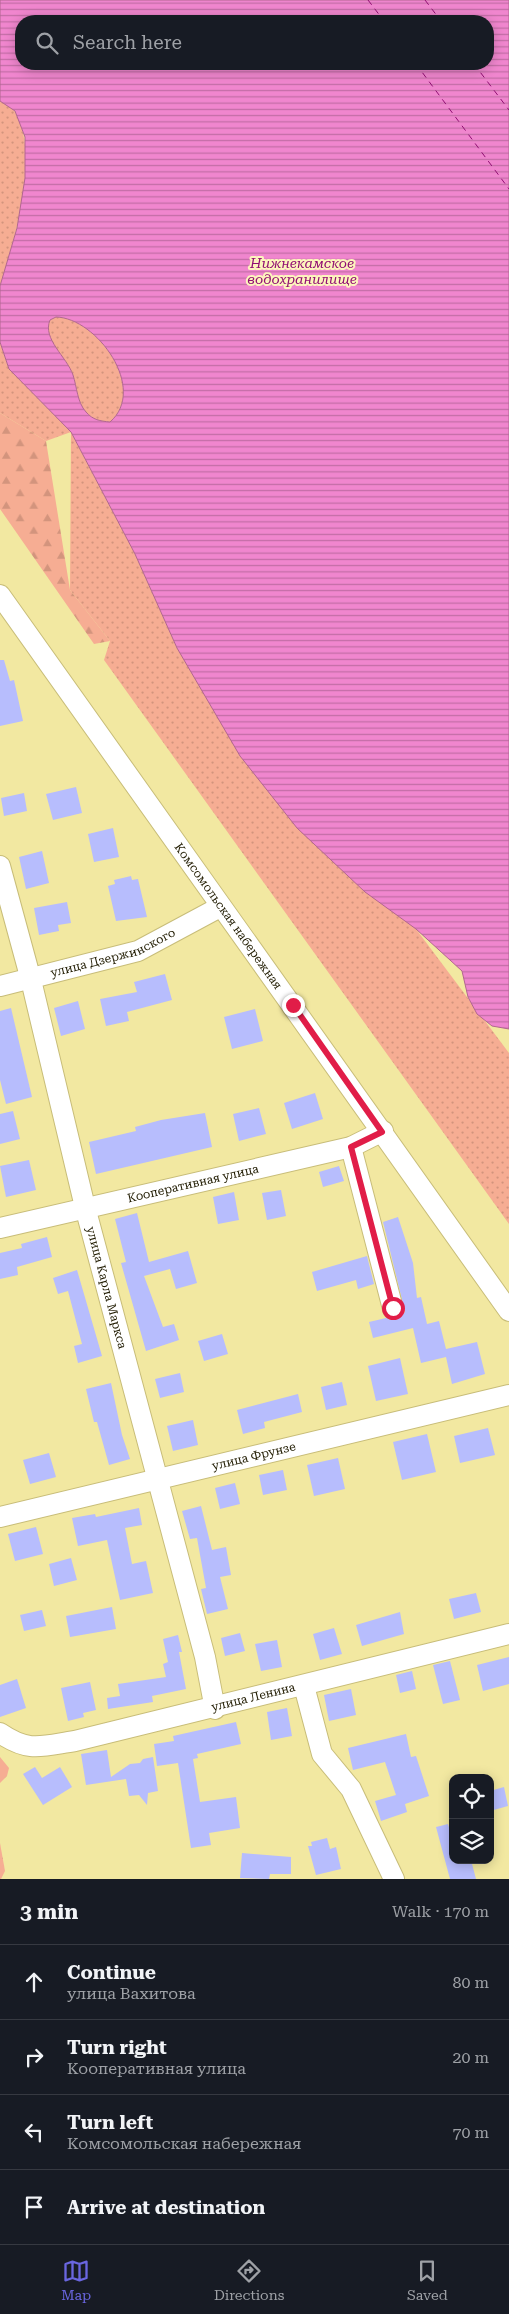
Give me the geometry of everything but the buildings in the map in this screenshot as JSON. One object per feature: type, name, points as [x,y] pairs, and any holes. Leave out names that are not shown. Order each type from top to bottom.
[{"type":"street","name":"Комсомольская набережная","points":[[0,595],[509,1311]]},
{"type":"street","name":"улица Карла Маркса","points":[[0,866],[31,980],[85,1207],[205,1657],[215,1709]]},
{"type":"street","name":"улица Дзержинского","points":[[0,986],[31,980],[138,951],[220,906]]},
{"type":"street","name":"Кооперативная улица","points":[[0,1228],[351,1147],[382,1132]]},
{"type":"street","points":[[351,1147],[393,1308]]},
{"type":"street","name":"улица Фрунзе","points":[[0,1517],[509,1395]]},
{"type":"street","name":"улица Ленина","points":[[0,1733],[18,1745],[38,1747],[75,1741],[215,1709],[509,1634]]},
{"type":"street","points":[[304,1686],[322,1754],[352,1789],[394,1879]]},
{"type":"green space","points":[[0,101],[15,112],[22,130],[26,151],[25,175],[18,223],[0,286]]},
{"type":"green space","points":[[56,317],[72,320],[87,329],[101,342],[113,358],[120,375],[123,392],[120,408],[110,422],[100,421],[91,417],[83,408],[70,368],[49,334],[50,320]]},
{"type":"green space","points":[[0,342],[9,369],[71,432],[46,441],[0,413]]},
{"type":"green space","points":[[0,413],[46,441],[70,590],[110,641],[94,644],[0,509]]},
{"type":"green space","points":[[71,432],[135,554],[177,648],[416,929],[509,1053],[509,1224],[104,660],[110,641],[70,590]]},
{"type":"green space","points":[[0,1757],[9,1768],[7,1776],[0,1783]]},
{"type":"green space","points":[[0,1843],[5,1871],[1,1879],[0,1879]]},
{"type":"water","name":"Нижнекамское водохранилище","points":[[0,0],[509,0],[509,1029],[492,1026],[477,1014],[468,997],[462,971],[416,929],[365,892],[297,828],[240,756],[177,648],[135,554],[71,432],[9,369],[0,342],[0,286],[17,228],[25,178],[25,137],[15,111],[0,101]],"holes":[[[56,317],[72,320],[87,329],[101,342],[113,358],[120,375],[123,392],[120,408],[110,422],[100,421],[91,417],[83,408],[70,368],[49,334],[50,320]]]},
{"type":"ferry route","points":[[368,0],[379,15]]},
{"type":"ferry route","points":[[425,0],[436,15]]},
{"type":"ferry route","points":[[420,70],[509,189]]},
{"type":"ferry route","points":[[479,70],[509,110]]},
{"type":"route","points":[[293,1005],[382,1132],[351,1147],[393,1308]]}]
